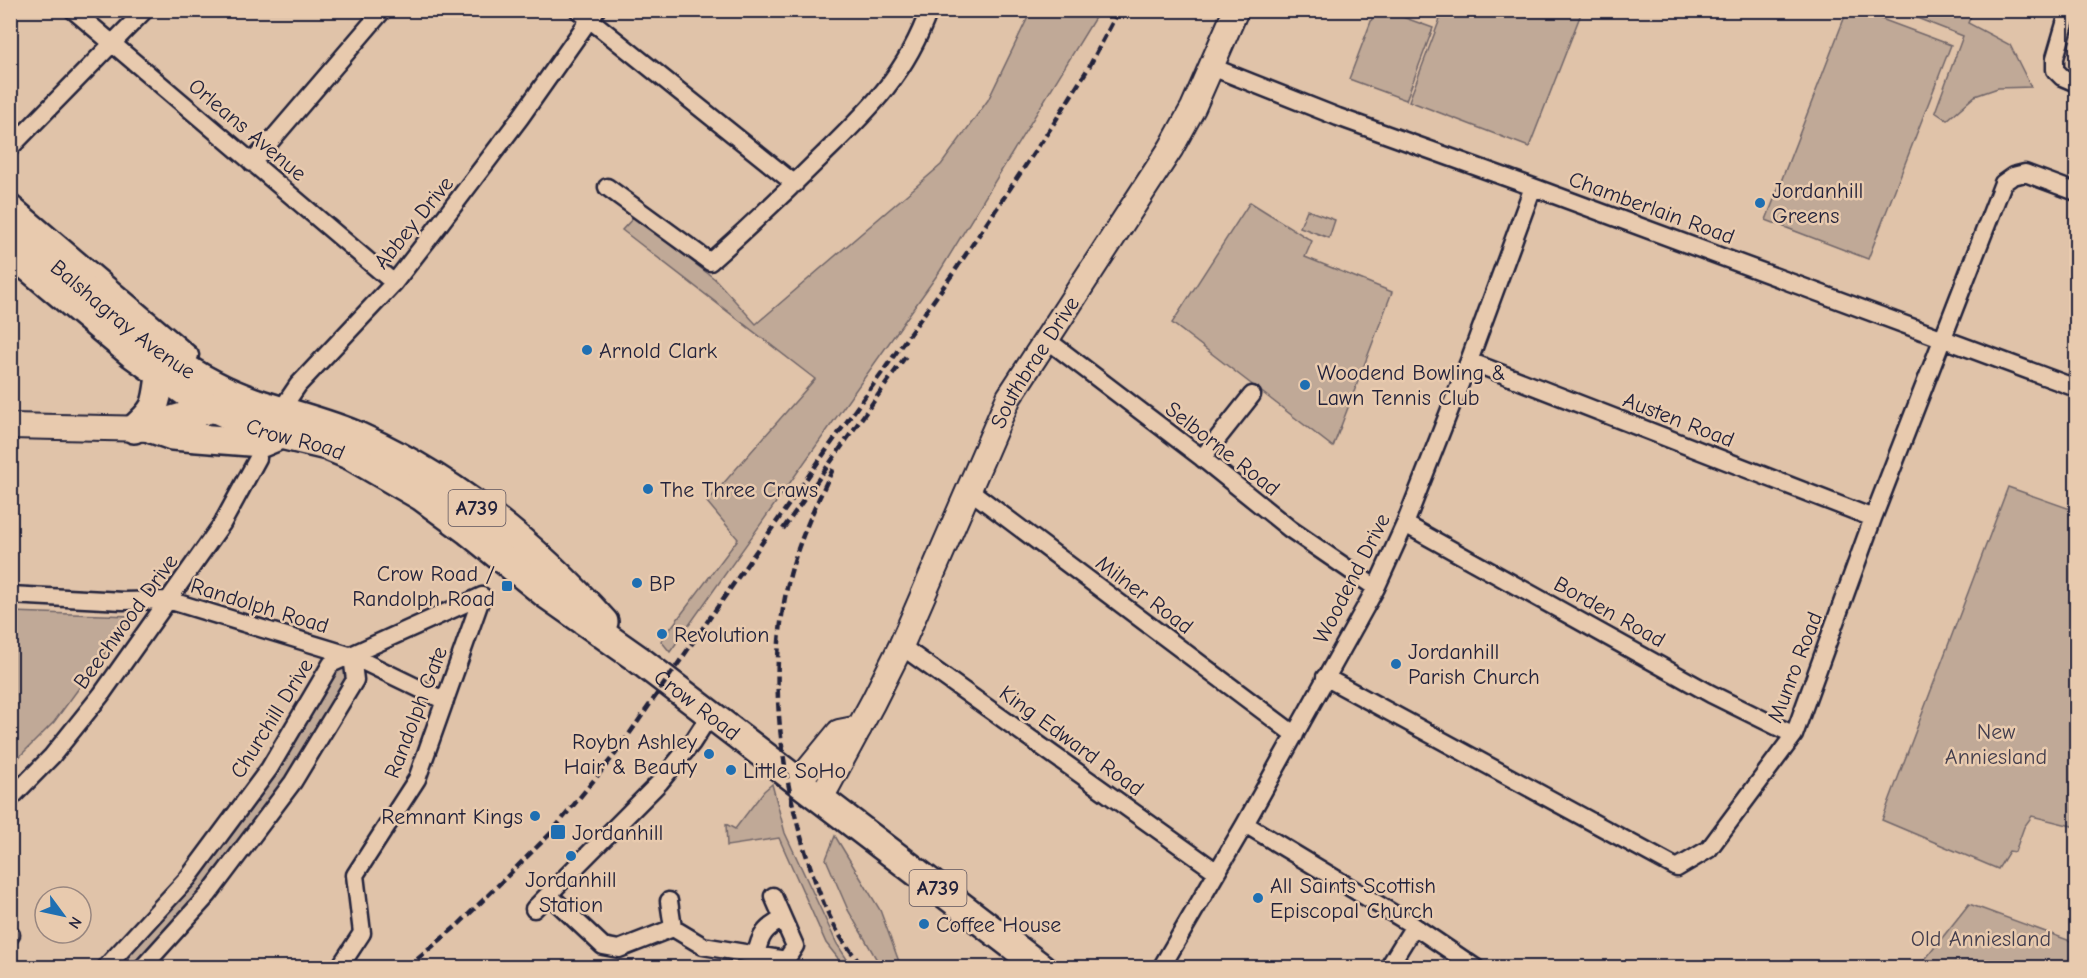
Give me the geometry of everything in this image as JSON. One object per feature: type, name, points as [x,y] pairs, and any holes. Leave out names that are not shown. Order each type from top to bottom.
[{"type":"main road","name":"Balshagray Avenue","points":[[10,226],[144,339],[196,375],[242,398]]},
{"type":"main road","name":"Balshagray Avenue","points":[[10,252],[160,376],[215,409]]},
{"type":"main road","points":[[143,429],[156,405],[160,376]]},
{"type":"main road","points":[[143,429],[215,409],[242,398]]},
{"type":"main road","name":"Crow Road","points":[[242,398],[263,434]]},
{"type":"main road","name":"Crow Road","points":[[215,409],[263,434],[359,437],[387,451],[464,498],[532,550],[566,580],[638,659],[1042,968]]},
{"type":"main road","points":[[143,429],[172,436],[263,434]]},
{"type":"street","name":"Orleans Avenue","points":[[73,10],[394,283]]},
{"type":"street","points":[[10,148],[145,10]]},
{"type":"street","points":[[252,163],[383,10]]},
{"type":"street","name":"Southbrae Drive","points":[[828,803],[854,736],[901,646],[1009,398],[1171,148],[1193,108],[1236,10]]},
{"type":"street","points":[[2069,10],[2055,58],[2055,70],[2076,83]]},
{"type":"street","points":[[608,187],[710,262],[795,184],[871,108],[907,60],[924,12]]},
{"type":"street","points":[[588,14],[795,184]]},
{"type":"street","name":"Abbey Drive","points":[[263,434],[298,385],[394,283],[474,181],[588,14]]},
{"type":"street","name":"Chamberlain Road","points":[[1212,67],[1338,117],[2076,388]]},
{"type":"street","name":"Munro Road","points":[[1325,677],[1677,868],[1709,849],[1794,735],[1873,518],[2003,183],[2013,176],[2025,173],[2076,192]]},
{"type":"street","name":"Woodend Drive","points":[[1161,968],[1245,824],[1376,588],[1405,524],[1469,361],[1533,187]]},
{"type":"street","name":"Balshagray Avenue","points":[[10,202],[190,355]]},
{"type":"street","name":"Selborne Road","points":[[1046,339],[1202,458],[1290,529],[1376,588]]},
{"type":"street","name":"Austen Road","points":[[1469,361],[1873,518]]},
{"type":"street","points":[[1202,458],[1252,395]]},
{"type":"street","points":[[10,426],[143,429]]},
{"type":"street","name":"Beechwood Drive","points":[[10,799],[52,756],[101,695],[222,524],[263,434]]},
{"type":"street","name":"Milner Road","points":[[968,489],[1295,735]]},
{"type":"street","name":"Borden Road","points":[[1405,524],[1711,694],[1794,735]]},
{"type":"street","name":"Randolph Road","points":[[10,595],[168,600],[352,656],[445,701]]},
{"type":"street","name":"Randolph Road","points":[[352,656],[482,596]]},
{"type":"street","name":"Randolph Gate","points":[[339,968],[362,933],[355,875],[417,779],[482,596]]},
{"type":"street","name":"King Edward Road","points":[[901,646],[1217,872]]},
{"type":"street","points":[[142,968],[208,895],[293,782],[355,680],[352,656]]},
{"type":"street","name":"Churchill Drive","points":[[105,968],[188,878],[269,769],[331,664],[352,656]]},
{"type":"street","points":[[534,909],[660,782],[692,743],[710,715]]},
{"type":"street","points":[[800,781],[839,732],[854,736]]},
{"type":"street","points":[[1245,824],[1414,926],[1476,968]]},
{"type":"street","points":[[549,895],[603,946],[620,950],[673,928]]},
{"type":"street","points":[[673,928],[703,946],[786,960],[795,946],[773,896]]},
{"type":"street","points":[[669,901],[673,928]]},
{"type":"street","points":[[756,955],[759,939],[770,926],[783,919]]},
{"type":"street","points":[[1388,968],[1414,926]]},
{"type":"green space","points":[[1031,11],[1099,11],[940,271],[670,652],[661,641],[738,539],[707,502],[815,379],[622,230],[634,217],[715,279],[756,324],[941,165],[988,100]]},
{"type":"green space","points":[[1375,11],[1386,11],[1433,28],[1406,100],[1349,79]]},
{"type":"green space","points":[[1443,11],[1582,11],[1529,147],[1409,101]]},
{"type":"green space","points":[[1847,11],[1860,11],[1951,45],[1868,259],[1766,220]]},
{"type":"green space","points":[[1899,11],[1973,11],[1968,23],[2010,45],[2031,87],[1998,88],[1975,96],[1947,120],[1935,112],[1963,36]]},
{"type":"green space","name":"Woodend Bowling & Lawn Tennis Club","points":[[1250,202],[1312,241],[1305,257],[1392,292],[1333,447],[1172,323]]},
{"type":"green space","points":[[1307,210],[1335,220],[1329,238],[1300,227]]},
{"type":"green space","name":"New Anniesland","points":[[2008,487],[2076,511],[2076,827],[2032,816],[2024,827],[2015,852],[2009,851],[1998,869],[1882,820]]},
{"type":"green space","points":[[11,612],[132,616],[54,722],[11,765]]},
{"type":"green space","points":[[338,665],[352,674],[288,778],[203,891],[132,967],[115,968]]},
{"type":"green space","points":[[772,784],[785,833],[837,944],[852,967],[842,967],[826,943],[779,838],[727,846],[726,824],[735,829]]},
{"type":"green space","points":[[835,836],[880,910],[901,967],[881,967],[848,910],[826,859]]},
{"type":"green space","name":"Old Anniesland","points":[[1969,904],[2076,943],[2076,967],[1919,967]]},
{"type":"railway","points":[[407,968],[459,924],[550,834],[616,753],[830,445],[954,272],[1054,123],[1089,67],[1119,10]]},
{"type":"railway","points":[[783,529],[908,353]]},
{"type":"railway","points":[[833,469],[802,537],[789,579],[782,613],[779,648],[779,718],[789,787],[809,864],[834,924],[863,968]]},
{"type":"place","name":"Jordanhill Greens","points":[[1760,203]]},
{"type":"place","name":"Arnold Clark","points":[[587,350]]},
{"type":"place","name":"Woodend Bowling & Lawn Tennis Club","points":[[1305,385]]},
{"type":"place","name":"The Three Craws","points":[[648,489]]},
{"type":"place","name":"BP","points":[[637,583]]},
{"type":"place","name":"Crow Road / Randolph Road","points":[[507,586]]},
{"type":"place","name":"Revolution","points":[[662,634]]},
{"type":"place","name":"Jordanhill Parish Church","points":[[1396,664]]},
{"type":"place","name":"Roybn Ashley Hair & Beauty","points":[[709,754]]},
{"type":"place","name":"Little SoHo","points":[[731,770]]},
{"type":"place","name":"Remnant Kings","points":[[535,816]]},
{"type":"place","name":"Jordanhill","points":[[558,832]]},
{"type":"place","name":"Jordanhill Station","points":[[571,856]]},
{"type":"place","name":"All Saints Scottish Episcopal Church","points":[[1258,898]]},
{"type":"place","name":"Coffee House","points":[[924,924]]}]
